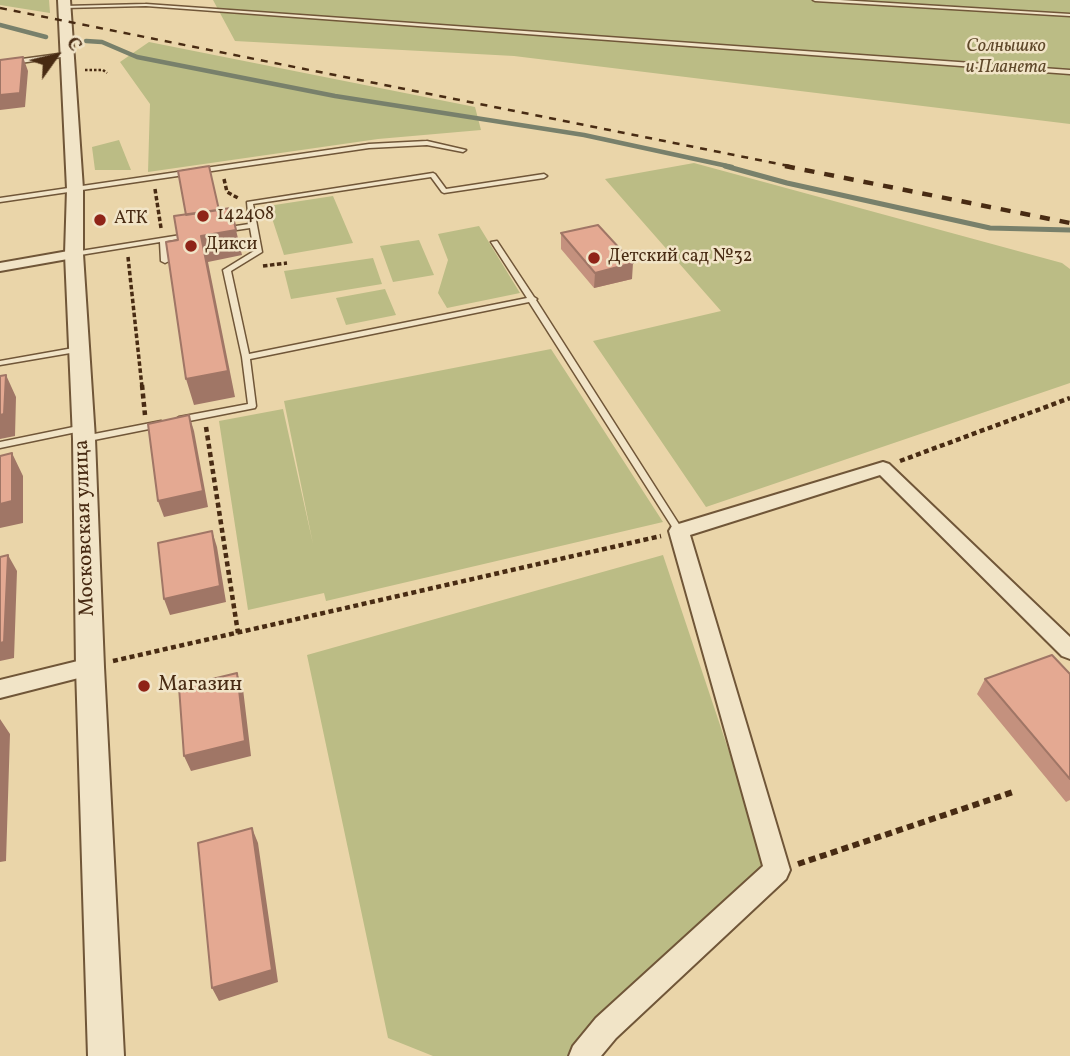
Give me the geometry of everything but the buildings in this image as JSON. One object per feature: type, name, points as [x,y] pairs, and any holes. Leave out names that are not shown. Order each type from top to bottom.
[{"type":"street","name":"Московская улица","points":[[64,4],[72,63],[74,254],[106,1056]]},
{"type":"street","points":[[0,267],[74,254]]},
{"type":"street","points":[[583,1056],[606,1028],[777,870],[679,531],[883,468],[1070,650]]},
{"type":"street","points":[[0,689],[90,667]]},
{"type":"lane","points":[[146,5],[164,0]]},
{"type":"lane","points":[[815,0],[1070,15]]},
{"type":"lane","points":[[64,4],[146,5],[1070,72]]},
{"type":"lane","points":[[0,64],[72,63]]},
{"type":"lane","points":[[0,200],[369,146],[427,143],[463,150]]},
{"type":"lane","points":[[0,445],[146,427],[252,406],[246,357],[227,270],[258,252],[249,203],[433,175],[444,191],[544,176]]},
{"type":"lane","points":[[214,231],[253,225]]},
{"type":"lane","points":[[74,254],[201,233]]},
{"type":"lane","points":[[163,240],[165,261]]},
{"type":"lane","points":[[495,242],[679,531]]},
{"type":"lane","points":[[246,357],[533,299]]},
{"type":"lane","points":[[0,363],[79,349]]},
{"type":"path","points":[[72,63],[107,73]]},
{"type":"path","points":[[222,167],[227,192],[249,203]]},
{"type":"path","points":[[153,177],[163,240]]},
{"type":"path","points":[[127,246],[146,427]]},
{"type":"path","points":[[883,468],[1070,398]]},
{"type":"path","points":[[205,415],[238,633]]},
{"type":"path","points":[[90,667],[679,531]]},
{"type":"path","points":[[777,870],[1016,791]]},
{"type":"green space","points":[[0,0],[49,0],[50,13],[0,5]]},
{"type":"green space","name":"Солнышко и Планета","points":[[213,0],[1070,0],[1070,124],[514,56],[235,41]]},
{"type":"green space","points":[[149,42],[475,107],[481,130],[378,139],[148,172],[150,104],[120,62]]},
{"type":"green space","points":[[119,140],[131,170],[95,170],[92,147]]},
{"type":"green space","points":[[694,163],[1062,263],[1070,269],[1070,383],[706,507],[593,341],[721,311],[605,179]]},
{"type":"green space","points":[[333,196],[353,243],[284,255],[268,206]]},
{"type":"green space","points":[[479,226],[520,293],[447,308],[438,293],[448,260],[438,234]]},
{"type":"green space","points":[[419,240],[434,275],[393,282],[380,246]]},
{"type":"green space","points":[[373,258],[382,284],[291,299],[284,271]]},
{"type":"green space","points":[[385,289],[396,315],[346,325],[336,298]]},
{"type":"green space","points":[[551,349],[663,522],[326,601],[324,593],[248,610],[219,421],[283,409],[313,544],[284,401]]},
{"type":"green space","points":[[663,555],[768,868],[595,1056],[433,1056],[388,1038],[307,655]]},
{"type":"waterway","points":[[0,25],[46,37]]},
{"type":"waterway","points":[[86,41],[102,42],[137,57],[335,96],[584,135],[732,167]]},
{"type":"waterway","points":[[725,166],[787,183],[990,228],[1070,230]]},
{"type":"railway","points":[[0,8],[794,167]]},
{"type":"railway","points":[[785,166],[1070,223]]},
{"type":"place","name":"142408","points":[[203,216]]},
{"type":"place","name":"АТК","points":[[100,220]]},
{"type":"place","name":"Дикси","points":[[191,246]]},
{"type":"place","name":"Детский сад №32","points":[[594,258]]},
{"type":"place","name":"Магазин","points":[[144,686]]}]
